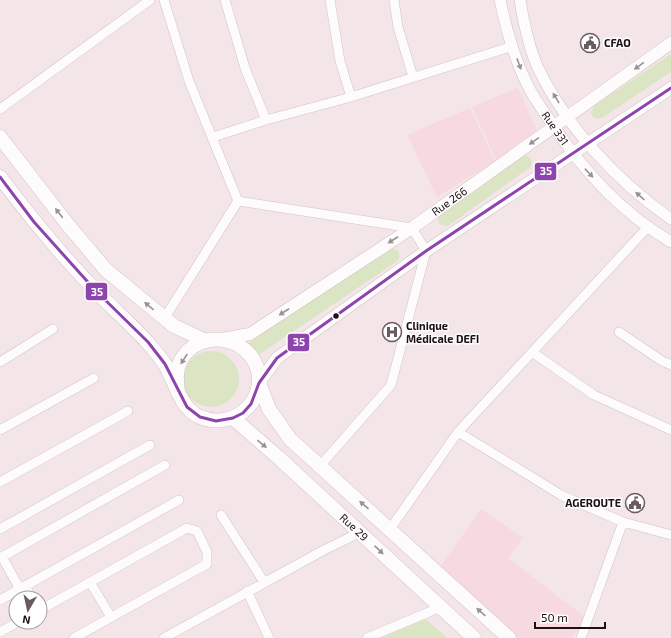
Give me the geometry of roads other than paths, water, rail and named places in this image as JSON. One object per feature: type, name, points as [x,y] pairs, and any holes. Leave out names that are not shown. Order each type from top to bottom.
[{"type":"main road","name":"Rue 266","points":[[212,340],[250,334],[412,228],[671,43]]},
{"type":"main road","points":[[0,177],[39,227],[95,290],[148,342],[165,364],[178,393],[187,407],[200,417],[216,421],[233,418],[243,413],[251,404],[259,383],[277,358],[426,251],[573,155],[671,88]]},
{"type":"main road","points":[[0,137],[68,225],[106,270],[174,326],[212,340],[235,343],[248,352],[254,361],[258,372],[259,383],[269,409],[290,439],[390,528],[509,638]]},
{"type":"main road","points":[[178,393],[176,377],[181,361],[191,348],[212,340]]},
{"type":"main road","name":"Rue 29","points":[[233,418],[360,532],[474,638]]},
{"type":"street","points":[[0,108],[150,0]]},
{"type":"street","points":[[164,0],[189,81],[238,201]]},
{"type":"street","points":[[225,0],[245,68],[266,120]]},
{"type":"street","points":[[330,0],[340,61],[351,97]]},
{"type":"street","points":[[394,0],[398,27],[413,78]]},
{"type":"street","name":"Rue 331","points":[[500,0],[513,46],[527,84],[573,155],[624,208],[647,228],[671,242]]},
{"type":"street","name":"Rue 331","points":[[520,0],[522,16],[539,70],[568,117],[612,171],[646,202],[671,219]]},
{"type":"street","points":[[213,137],[266,120],[351,97],[513,46]]},
{"type":"street","points":[[238,201],[412,228],[426,251],[391,385],[320,466]]},
{"type":"street","points":[[164,319],[238,201]]},
{"type":"street","points":[[390,528],[458,432],[647,228]]},
{"type":"street","points":[[0,362],[52,329]]},
{"type":"street","points":[[619,332],[662,361],[671,365]]},
{"type":"street","points":[[532,352],[594,395],[671,430]]},
{"type":"street","points":[[0,430],[94,378]]},
{"type":"street","points":[[0,482],[128,411]]},
{"type":"street","points":[[458,432],[561,495],[623,522],[671,535]]},
{"type":"street","points":[[0,529],[150,445]]},
{"type":"street","points":[[23,588],[1,557],[165,465]]},
{"type":"street","points":[[0,600],[179,500]]},
{"type":"street","points":[[221,515],[264,582]]},
{"type":"street","points":[[581,638],[623,522]]},
{"type":"street","points":[[48,606],[187,528],[197,531],[207,552],[207,564],[74,638]]},
{"type":"street","points":[[164,638],[247,591],[360,532]]},
{"type":"street","points":[[90,582],[111,617]]},
{"type":"street","points":[[247,591],[269,638]]},
{"type":"street","points":[[367,638],[440,607]]},
{"type":"place","name":"CFAO","points":[[590,43]]},
{"type":"place","name":"Clinique Médicale DEFI","points":[[392,332]]},
{"type":"place","name":"AGEROUTE","points":[[635,503]]}]
